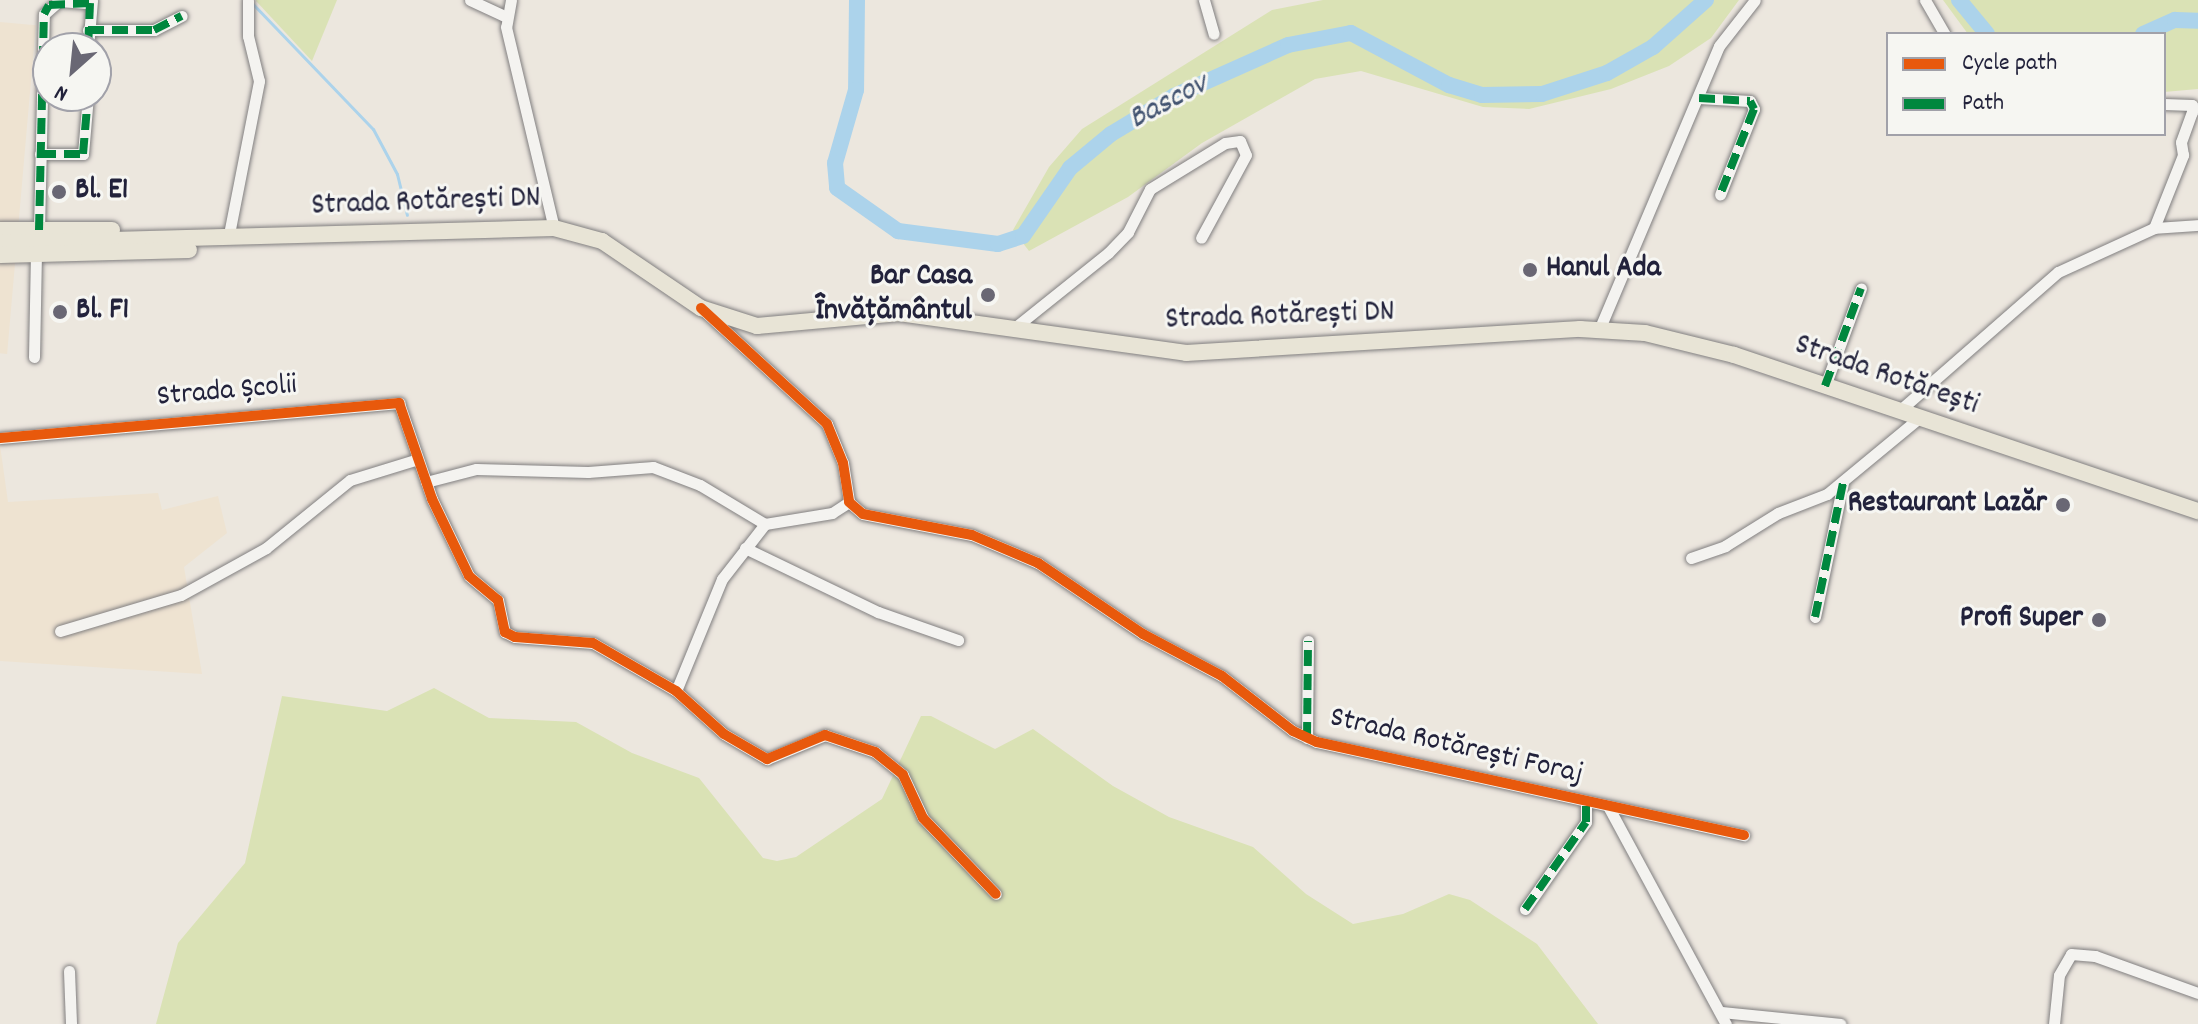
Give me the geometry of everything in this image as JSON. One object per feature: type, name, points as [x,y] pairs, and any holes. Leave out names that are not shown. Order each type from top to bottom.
[{"type":"highway","name":"Strada Rotărești DN","points":[[293,236],[554,228],[615,248],[701,308],[757,326],[899,313],[1186,353],[1550,331]]},
{"type":"highway","points":[[0,230],[230,229],[293,236]]},
{"type":"highway","points":[[0,243],[293,236]]},
{"type":"highway","points":[[0,255],[233,248],[293,236]]},
{"type":"highway","name":"Strada Rotărești","points":[[1550,331],[1599,330],[1672,337],[2198,511]]},
{"type":"street","points":[[230,229],[259,81],[248,36],[248,0]]},
{"type":"street","points":[[470,0],[505,16]]},
{"type":"street","points":[[511,0],[505,16],[554,228]]},
{"type":"street","points":[[1204,0],[1214,34]]},
{"type":"street","points":[[1599,330],[1719,46],[1755,0]]},
{"type":"street","points":[[1925,0],[1944,32]]},
{"type":"street","points":[[39,230],[46,8],[59,1],[91,2],[88,30],[154,30],[182,16]]},
{"type":"street","points":[[1699,98],[1750,101],[1754,109],[1720,195]]},
{"type":"street","points":[[2154,228],[2183,155],[2181,142],[2192,112],[2192,105],[2166,104]]},
{"type":"street","points":[[40,154],[83,154],[87,112]]},
{"type":"street","points":[[1013,329],[1108,253],[1128,232],[1150,189],[1225,143],[1240,141],[1246,155],[1201,238]]},
{"type":"street","points":[[1899,411],[2058,272],[2154,228],[2198,225]]},
{"type":"street","points":[[34,357],[36,255]]},
{"type":"street","points":[[1825,386],[1861,288]]},
{"type":"street","points":[[426,482],[476,469],[588,472],[653,467],[700,485],[765,524],[832,513],[849,502],[843,463],[827,424],[740,340],[719,329],[701,308]]},
{"type":"street","points":[[740,340],[757,326]]},
{"type":"street","name":"Strada Școlii","points":[[0,438],[393,402],[403,407],[415,460]]},
{"type":"street","points":[[1691,558],[1725,546],[1778,513],[1843,483],[1919,418]]},
{"type":"street","points":[[60,631],[181,595],[266,548],[350,480],[415,460],[469,576],[498,600],[505,632],[515,637],[593,643],[676,691],[724,734],[767,759],[825,735],[845,738],[887,759],[903,775],[923,818],[996,894]]},
{"type":"street","points":[[1815,617],[1843,483]]},
{"type":"street","name":"Strada Rotărești Foraj","points":[[849,502],[872,519],[964,533],[1038,563],[1143,634],[1222,676],[1307,738],[1586,803],[1744,835]]},
{"type":"street","points":[[676,691],[710,602],[745,548],[765,524]]},
{"type":"street","points":[[745,548],[878,612],[958,640]]},
{"type":"street","points":[[1307,738],[1308,641]]},
{"type":"street","points":[[1525,909],[1586,822],[1586,803]]},
{"type":"street","points":[[1609,808],[1724,1018],[1840,1024]]},
{"type":"street","points":[[2054,1024],[2059,975],[2071,954],[2095,956],[2198,993]]},
{"type":"street","points":[[69,971],[71,1024]]},
{"type":"shaded area","points":[[0,22],[36,25],[35,32],[32,32],[32,69],[7,354],[0,353]]},
{"type":"shaded area","points":[[0,445],[8,502],[158,493],[162,510],[218,496],[227,533],[184,567],[202,674],[0,661]]},
{"type":"green space","points":[[337,0],[312,61],[256,1]]},
{"type":"green space","points":[[1323,0],[1739,0],[1711,38],[1669,66],[1611,89],[1529,109],[1483,107],[1361,71],[1315,79],[1202,143],[1128,197],[1029,251],[1013,230],[1049,167],[1082,129],[1272,10]]},
{"type":"green space","points":[[1943,0],[2198,0],[2198,89],[2166,92],[2166,32],[1967,32]]},
{"type":"green space","points":[[434,688],[489,718],[576,722],[632,753],[699,778],[763,858],[777,861],[796,857],[882,799],[921,716],[931,716],[995,749],[1033,729],[1113,786],[1169,817],[1253,847],[1306,894],[1353,924],[1403,914],[1449,894],[1470,900],[1537,944],[1598,1024],[156,1024],[178,943],[245,863],[282,696],[387,711]]},
{"type":"waterway","name":"Bascov","points":[[857,0],[856,90],[835,163],[837,188],[898,231],[998,244],[1023,236],[1070,168],[1111,134],[1174,96],[1288,45],[1351,33],[1449,85],[1482,95],[1542,94],[1607,73],[1653,47],[1706,0]]},
{"type":"waterway","name":"Bascov","points":[[1959,0],[1985,32]]},
{"type":"waterway","points":[[252,3],[373,129],[397,174],[407,215]]},
{"type":"waterway","name":"Bascov","points":[[2148,32],[2175,20],[2198,21]]},
{"type":"marked path","points":[[44,32],[44,14],[49,5],[90,3],[89,32]]},
{"type":"marked path","points":[[88,30],[154,30],[182,16]]},
{"type":"marked path","points":[[1699,98],[1750,101],[1754,109],[1720,195]]},
{"type":"marked path","points":[[39,230],[42,112]]},
{"type":"marked path","points":[[40,154],[83,154],[87,112]]},
{"type":"marked path","points":[[1825,386],[1861,288]]},
{"type":"marked path","points":[[1815,617],[1843,483]]},
{"type":"marked path","points":[[1307,738],[1308,641]]},
{"type":"marked path","points":[[1525,909],[1586,822],[1586,803]]},
{"type":"cycle path","points":[[701,308],[827,424],[843,463],[849,502],[863,514],[972,535],[1038,563],[1143,634],[1222,676],[1293,731],[1317,742],[1744,835]]},
{"type":"cycle path","points":[[0,438],[399,403],[432,499],[469,576],[498,600],[505,632],[515,637],[593,643],[676,691],[724,734],[767,759],[825,735],[875,752],[903,775],[923,818],[996,894]]},
{"type":"place","name":"Bl. E1","points":[[59,192]]},
{"type":"place","name":"Hanul Ada","points":[[1530,270]]},
{"type":"place","name":"Bar Casa Învățământul","points":[[988,295]]},
{"type":"place","name":"Bl. F1","points":[[60,312]]},
{"type":"place","name":"Restaurant Lazăr","points":[[2063,505]]},
{"type":"place","name":"Profi Super","points":[[2099,620]]}]
